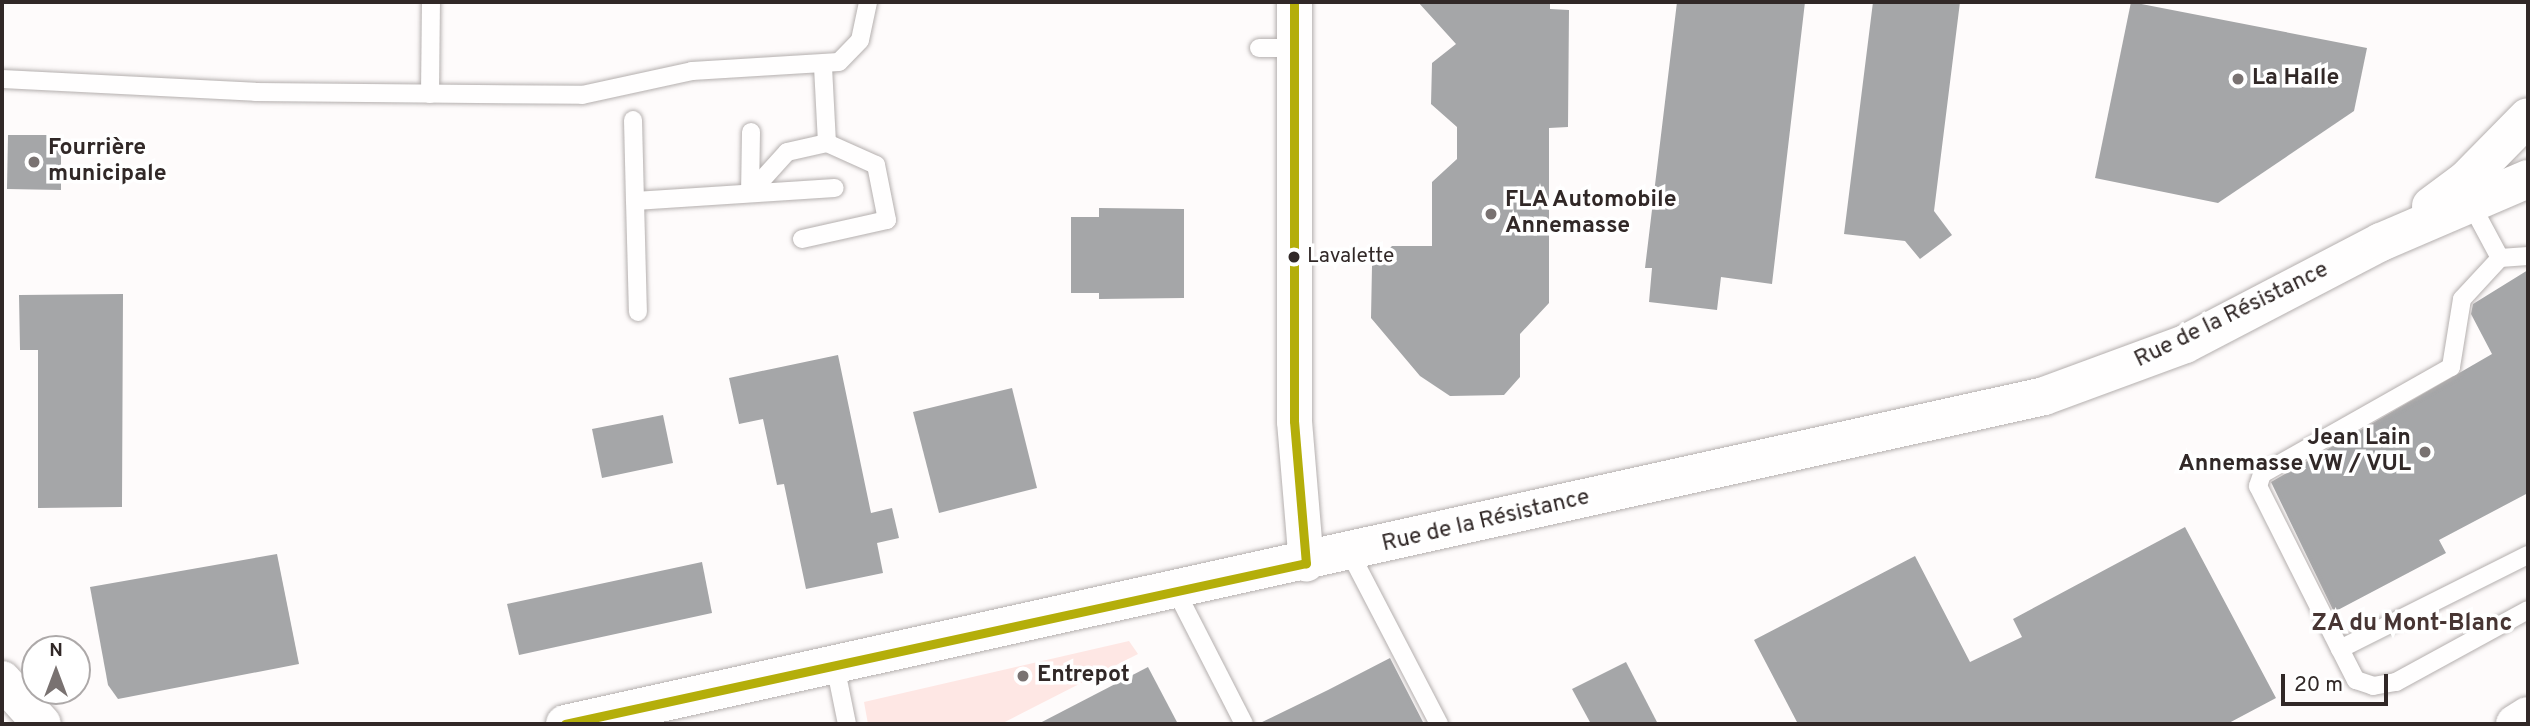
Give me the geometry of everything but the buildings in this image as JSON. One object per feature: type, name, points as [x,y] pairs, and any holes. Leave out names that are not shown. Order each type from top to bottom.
[{"type":"street","points":[[1294,2],[1294,421],[1306,563]]},
{"type":"street","name":"Rue de la Résistance","points":[[2381,242],[2466,180],[2528,117]]},
{"type":"street","name":"Rue de la Résistance","points":[[565,724],[1306,563],[2076,386],[2186,344],[2381,242],[2528,179]]},
{"type":"street","points":[[2,680],[42,724]]},
{"type":"street","points":[[2515,724],[2528,716]]},
{"type":"lane","points":[[430,2],[430,93]]},
{"type":"lane","points":[[2,79],[430,93],[582,95],[712,69],[823,67],[852,54],[868,2]]},
{"type":"lane","points":[[1259,48],[1294,48]]},
{"type":"lane","points":[[823,67],[827,143]]},
{"type":"lane","points":[[633,120],[638,312]]},
{"type":"lane","points":[[750,193],[751,132]]},
{"type":"lane","points":[[750,193],[787,152],[827,143],[876,165],[887,220],[802,239]]},
{"type":"lane","points":[[635,201],[835,188]]},
{"type":"lane","points":[[2471,204],[2500,258]]},
{"type":"lane","points":[[2528,256],[2500,258],[2462,299],[2451,367],[2260,478],[2259,491],[2356,680],[2373,686],[2396,682],[2528,610]]},
{"type":"lane","points":[[1350,553],[1439,724]]},
{"type":"lane","points":[[2340,649],[2528,555]]},
{"type":"lane","points":[[1176,591],[1244,724]]},
{"type":"lane","points":[[835,666],[847,724]]},
{"type":"shaded area","points":[[1129,641],[1138,654],[1001,724],[868,724],[864,702]]},
{"type":"transit line","points":[[1294,2],[1294,421],[1306,563]]},
{"type":"transit line","points":[[565,724],[1306,563]]},
{"type":"place","name":"La Halle","points":[[2238,79]]},
{"type":"place","name":"Fourrière municipale","points":[[34,162]]},
{"type":"place","name":"FLA Automobile Annemasse","points":[[1491,214]]},
{"type":"place","name":"Lavalette","points":[[1294,257]]},
{"type":"place","name":"Jean Lain Annemasse VW / VUL","points":[[2425,452]]},
{"type":"place","name":"Entrepot","points":[[1023,676]]},
{"type":"district","name":"ZA du Mont-Blanc","points":[[2412,625]]}]
